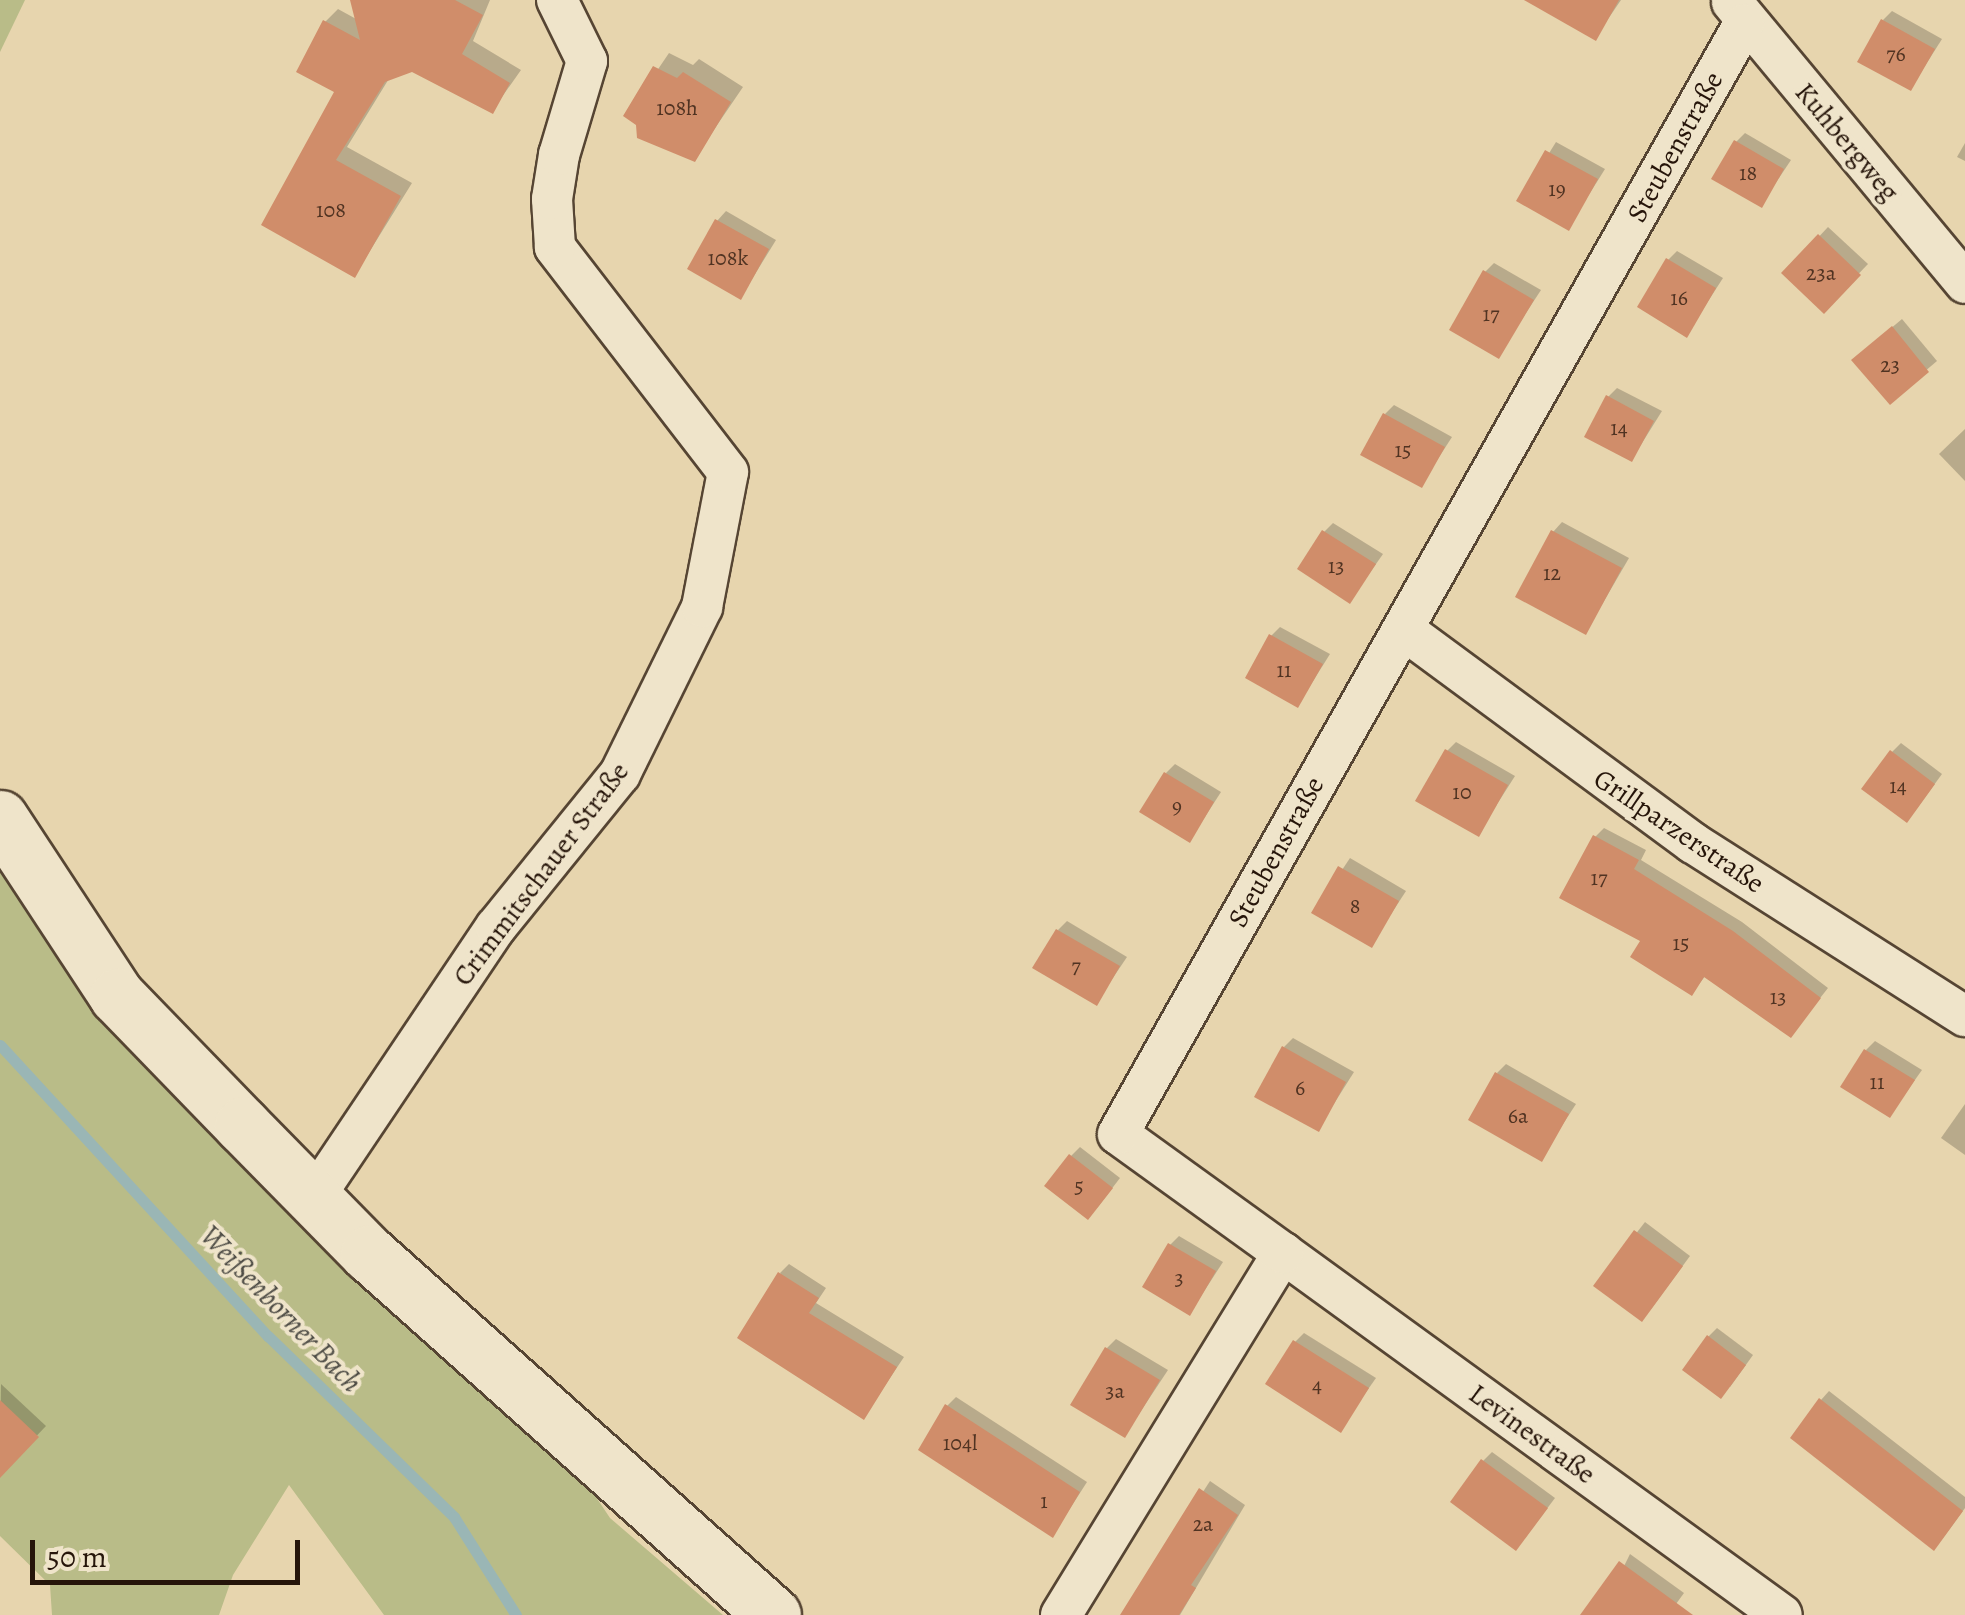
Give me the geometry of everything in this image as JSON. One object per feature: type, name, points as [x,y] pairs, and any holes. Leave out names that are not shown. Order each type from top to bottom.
[{"type":"main road","points":[[0,818],[117,996],[368,1254],[773,1615]]},
{"type":"street","name":"Crimmitschauer Straße","points":[[315,1196],[496,927],[620,774],[702,608],[728,472],[555,247],[552,199],[559,154],[586,61],[556,0]]},
{"type":"street","name":"Kuhbergweg","points":[[1738,12],[1965,283]]},
{"type":"street","name":"Steubenstraße","points":[[1283,1254],[1118,1134],[1404,630],[1738,12]]},
{"type":"street","name":"Grillparzerstraße","points":[[1404,630],[1692,843],[1965,1016]]},
{"type":"street","points":[[1061,1615],[1283,1254]]},
{"type":"street","name":"Levinestraße","points":[[1283,1254],[1782,1615]]},
{"type":"green space","points":[[0,0],[25,0],[0,52]]},
{"type":"green space","points":[[0,836],[568,1455],[610,1518],[723,1615],[384,1615],[289,1485],[233,1575],[219,1615],[52,1615],[50,1585],[0,1536]]},
{"type":"building","points":[[350,0],[455,0],[483,15],[462,54],[510,83],[493,114],[412,72],[385,82],[336,160],[401,196],[355,278],[261,225],[334,92],[296,72],[323,20],[360,40]]},
{"type":"building","points":[[1524,0],[1619,0],[1596,41]]},
{"type":"building","points":[[1881,19],[1935,49],[1911,91],[1857,62]]},
{"type":"building","points":[[653,66],[677,78],[683,72],[731,102],[695,162],[637,138],[636,125],[623,116]]},
{"type":"building","points":[[1734,140],[1784,169],[1762,208],[1711,179]]},
{"type":"building","points":[[1545,150],[1598,179],[1569,231],[1516,201]]},
{"type":"building","points":[[715,219],[769,249],[741,300],[687,269]]},
{"type":"building","points":[[1818,234],[1861,275],[1824,314],[1781,273]]},
{"type":"building","points":[[1666,258],[1716,288],[1687,338],[1637,307]]},
{"type":"building","points":[[1483,270],[1534,300],[1499,359],[1449,330]]},
{"type":"building","points":[[1892,326],[1929,372],[1890,405],[1851,360]]},
{"type":"building","points":[[1606,395],[1654,421],[1632,462],[1584,437]]},
{"type":"building","points":[[1383,413],[1445,447],[1422,488],[1360,455]]},
{"type":"building","points":[[1322,530],[1376,564],[1350,604],[1297,569]]},
{"type":"building","points":[[1551,530],[1622,568],[1586,635],[1515,597]]},
{"type":"building","points":[[1269,634],[1323,664],[1298,708],[1245,678]]},
{"type":"building","points":[[1445,749],[1508,785],[1479,837],[1415,801]]},
{"type":"building","points":[[1890,750],[1935,784],[1907,823],[1861,789]]},
{"type":"building","points":[[1164,772],[1214,802],[1190,843],[1139,812]]},
{"type":"building","points":[[1593,835],[1639,860],[1634,869],[1733,931],[1821,998],[1791,1038],[1704,977],[1692,996],[1630,957],[1640,941],[1559,898]]},
{"type":"building","points":[[1338,866],[1399,901],[1372,948],[1311,913]]},
{"type":"building","points":[[1056,929],[1120,966],[1097,1006],[1032,968]]},
{"type":"building","points":[[1282,1046],[1346,1082],[1319,1132],[1254,1097]]},
{"type":"building","points":[[1864,1049],[1915,1080],[1890,1118],[1840,1087]]},
{"type":"building","points":[[1495,1072],[1569,1114],[1542,1162],[1468,1120]]},
{"type":"building","points":[[1069,1154],[1113,1188],[1088,1220],[1044,1186]]},
{"type":"building","points":[[1634,1230],[1683,1266],[1642,1322],[1593,1286]]},
{"type":"building","points":[[1168,1243],[1216,1271],[1190,1316],[1142,1287]]},
{"type":"building","points":[[778,1272],[819,1298],[809,1313],[897,1367],[864,1420],[737,1338]]},
{"type":"building","points":[[1707,1335],[1746,1365],[1721,1399],[1682,1370]]},
{"type":"building","points":[[1293,1340],[1369,1388],[1341,1433],[1265,1384]]},
{"type":"building","points":[[1105,1347],[1160,1380],[1125,1438],[1070,1405]]},
{"type":"building","points":[[1819,1398],[1963,1511],[1934,1551],[1790,1438]]},
{"type":"building","points":[[0,1400],[39,1437],[0,1478]]},
{"type":"building","points":[[945,1404],[1080,1492],[1053,1538],[918,1450]]},
{"type":"building","points":[[1481,1459],[1548,1508],[1516,1551],[1450,1502]]},
{"type":"building","points":[[1199,1488],[1238,1515],[1191,1585],[1196,1588],[1179,1615],[1120,1615]]},
{"type":"building","points":[[1619,1561],[1693,1615],[1580,1615]]},
{"type":"waterway","name":"Weißenborner Bach","points":[[0,1045],[268,1336],[454,1517],[516,1615]]}]
